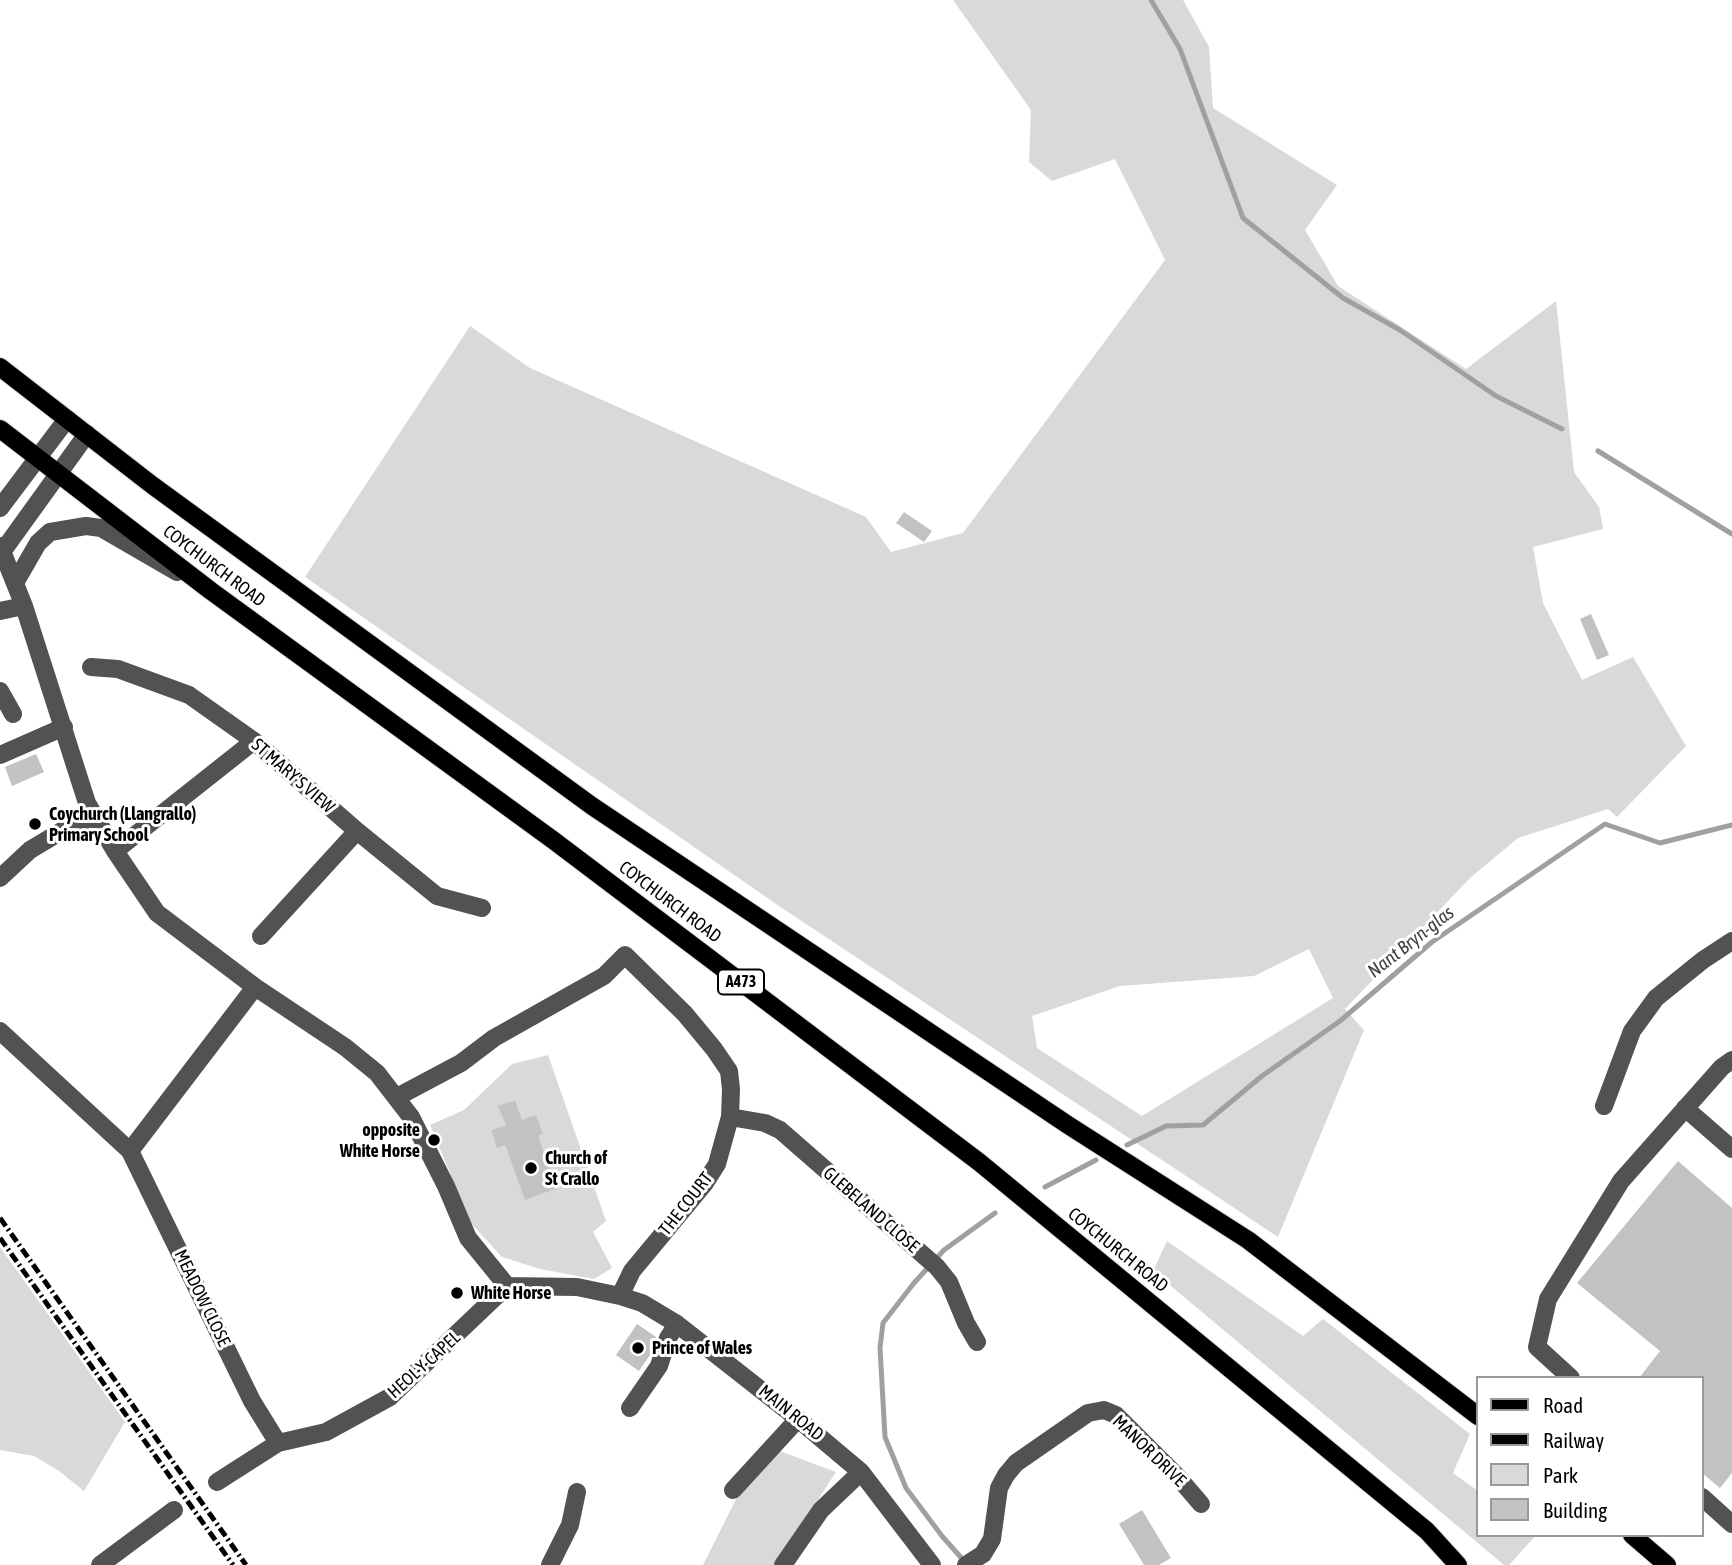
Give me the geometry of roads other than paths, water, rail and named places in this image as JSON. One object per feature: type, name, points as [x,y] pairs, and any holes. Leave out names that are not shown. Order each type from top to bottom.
[{"type":"main road","name":"COYCHURCH ROAD","points":[[0,367],[152,485],[592,806],[1068,1125],[1248,1240],[1476,1414]]},
{"type":"main road","name":"COYCHURCH ROAD","points":[[0,429],[211,591],[553,840],[979,1163],[1427,1531],[1458,1565]]},
{"type":"main road","points":[[1634,1537],[1667,1565]]},
{"type":"street","points":[[0,508],[67,419]]},
{"type":"street","points":[[87,434],[60,474],[1,549],[64,727],[87,803],[115,851],[157,913],[255,986],[345,1047],[377,1073],[411,1117],[468,1238],[507,1286],[577,1287],[620,1296]]},
{"type":"street","points":[[15,583],[38,543],[50,532],[86,526],[101,528],[211,591]]},
{"type":"street","points":[[0,611],[23,606]]},
{"type":"street","name":"ST MARY'S VIEW","points":[[91,667],[118,669],[189,695],[254,741],[357,831],[438,896],[482,908]]},
{"type":"street","points":[[0,691],[13,714]]},
{"type":"street","points":[[0,755],[64,727]]},
{"type":"street","points":[[115,851],[254,741]]},
{"type":"street","points":[[0,878],[30,850],[65,829],[95,816]]},
{"type":"street","points":[[261,936],[357,831]]},
{"type":"street","points":[[1604,1106],[1632,1031],[1657,999],[1703,960],[1732,941]]},
{"type":"street","name":"THE COURT","points":[[397,1097],[461,1063],[494,1038],[604,976],[625,954],[685,1014],[729,1071],[731,1090],[730,1117],[717,1164],[705,1183],[632,1271],[620,1296]]},
{"type":"street","points":[[130,1151],[255,986]]},
{"type":"street","name":"MEADOW CLOSE","points":[[0,1031],[130,1151],[252,1401],[278,1443]]},
{"type":"street","points":[[1569,1376],[1536,1347],[1548,1299],[1621,1181],[1722,1067],[1732,1060]]},
{"type":"street","points":[[1685,1108],[1732,1149]]},
{"type":"street","name":"GLEBELAND CLOSE","points":[[730,1117],[765,1123],[780,1130],[930,1262],[949,1282],[977,1342]]},
{"type":"street","name":"HEOL-Y-CAPEL","points":[[217,1482],[278,1443],[326,1432],[390,1398],[507,1286]]},
{"type":"street","name":"MAIN ROAD","points":[[620,1296],[642,1303],[677,1324],[798,1419],[860,1472],[932,1565]]},
{"type":"street","points":[[630,1408],[659,1366],[668,1338],[677,1324]]},
{"type":"street","name":"MANOR DRIVE","points":[[969,1563],[983,1554],[992,1539],[999,1488],[1006,1475],[1016,1463],[1088,1413],[1104,1410],[1116,1415],[1177,1476],[1200,1504]]},
{"type":"street","points":[[733,1490],[798,1419]]},
{"type":"street","points":[[783,1565],[821,1510],[860,1472]]},
{"type":"street","points":[[550,1565],[570,1525],[577,1492]]},
{"type":"street","points":[[1704,1499],[1732,1524]]},
{"type":"street","points":[[100,1565],[174,1510]]},
{"type":"waterway","points":[[1151,0],[1180,49],[1243,218],[1343,298],[1400,330],[1496,396],[1562,429]]},
{"type":"waterway","points":[[1598,451],[1732,534]]},
{"type":"waterway","name":"Nant Bryn-glas","points":[[1127,1145],[1166,1126],[1203,1125],[1262,1076],[1340,1021],[1432,942],[1605,824],[1660,843],[1732,825]]},
{"type":"waterway","name":"Nant Bryn-glas","points":[[1045,1187],[1096,1160]]},
{"type":"waterway","name":"Nant Bryn-glas","points":[[965,1562],[906,1488],[885,1437],[880,1348],[883,1323],[914,1283],[944,1250],[995,1213]]},
{"type":"railway","points":[[0,1218],[246,1565]]},
{"type":"railway","points":[[0,1238],[233,1565]]},
{"type":"place","name":"Coychurch (Llangrallo) Primary School","points":[[35,824]]},
{"type":"place","name":"opposite White Horse","points":[[434,1140]]},
{"type":"place","name":"Church of St Crallo","points":[[531,1168]]},
{"type":"place","name":"White Horse","points":[[457,1293]]},
{"type":"place","name":"Prince of Wales","points":[[638,1348]]}]
